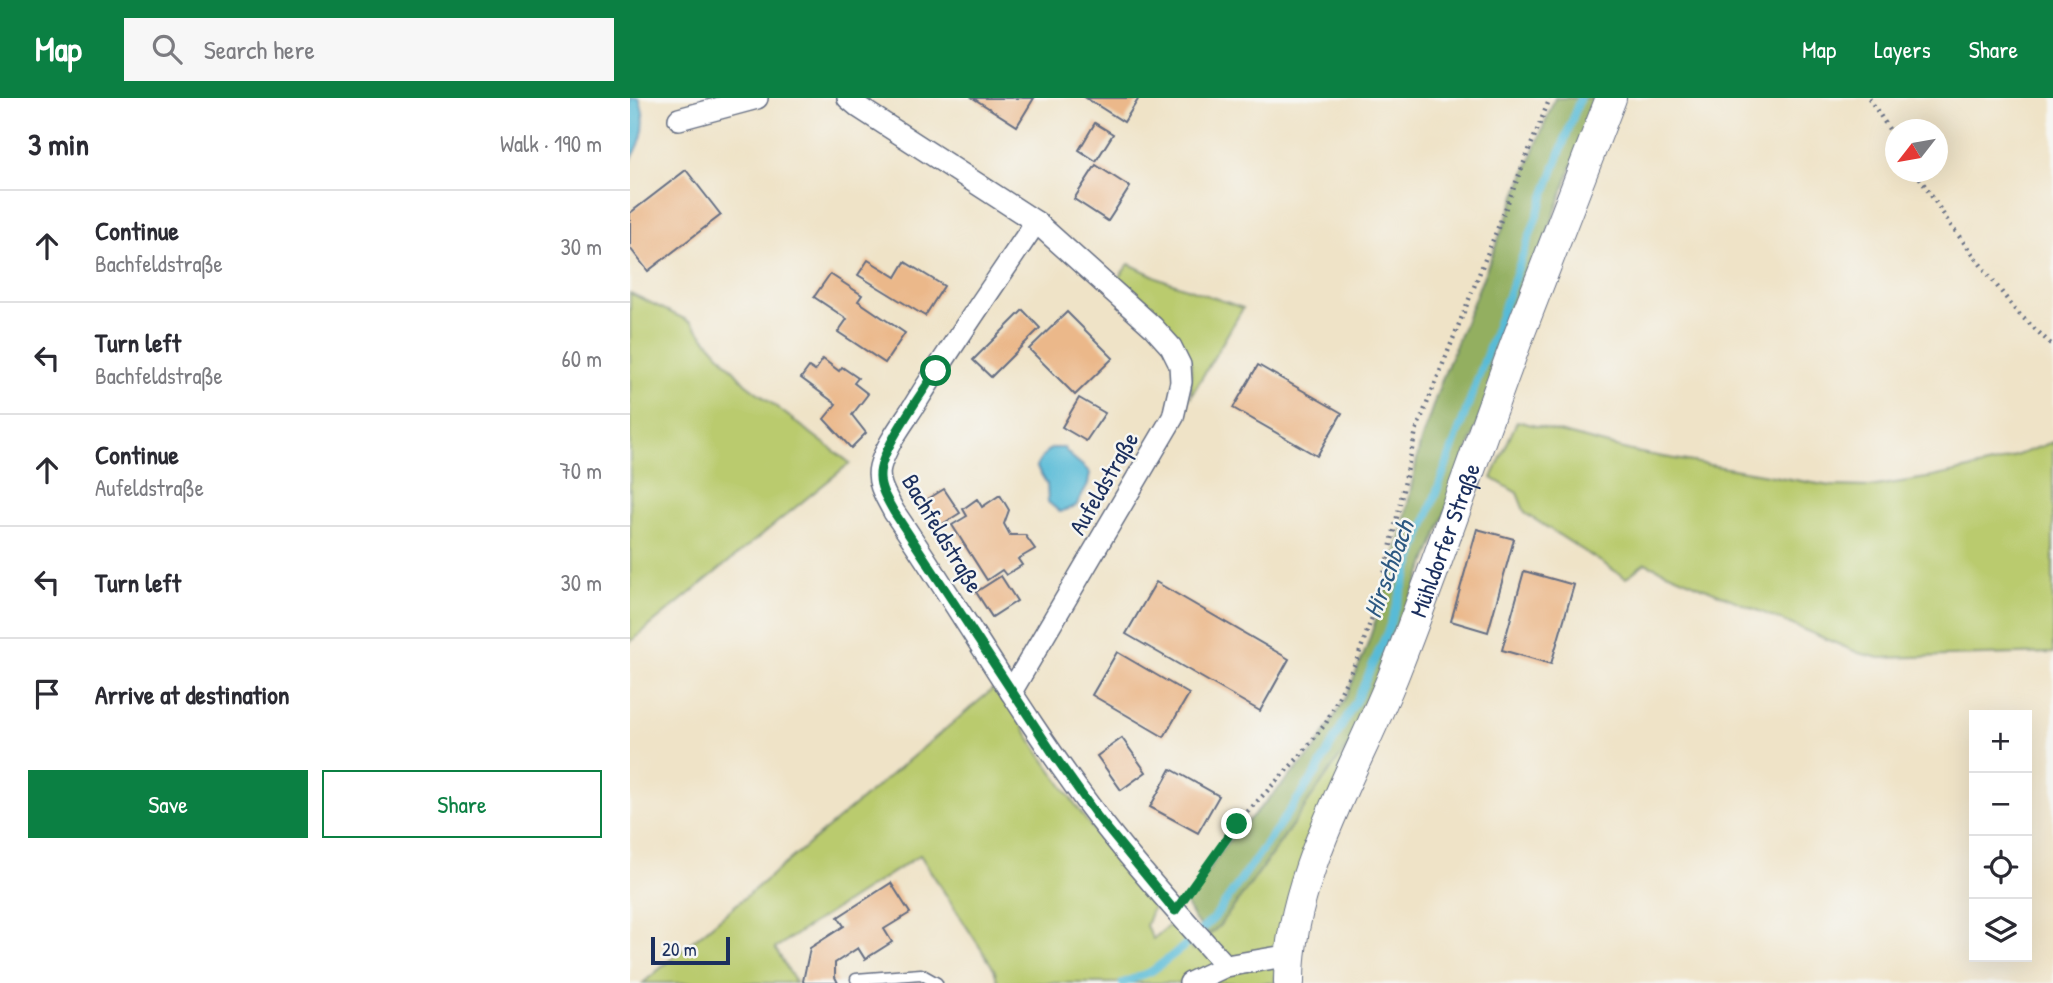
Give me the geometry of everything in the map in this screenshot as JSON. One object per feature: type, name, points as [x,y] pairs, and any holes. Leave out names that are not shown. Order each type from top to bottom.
[{"type":"street","points":[[679,120],[757,98]]},
{"type":"street","name":"Aufeldstraße","points":[[848,98],[1035,222],[1153,327],[1171,347],[1180,365],[1181,382],[1173,417],[1012,692]]},
{"type":"street","name":"Mühldorfer Straße","points":[[1290,969],[1297,919],[1315,855],[1389,688],[1517,340],[1611,98]]},
{"type":"street","name":"Bachfeldstraße","points":[[1012,692],[894,512],[879,479],[885,456],[899,430],[1035,222]]},
{"type":"street","points":[[1012,692],[1097,816],[1204,945],[1226,966]]},
{"type":"street","points":[[1190,983],[1226,966],[1290,969]]},
{"type":"lane","points":[[856,979],[907,973],[921,974],[937,983]]},
{"type":"path","points":[[1180,917],[1237,824],[1300,756],[1326,723],[1354,667],[1375,609],[1416,431],[1550,98]]},
{"type":"path","points":[[1869,98],[1885,124]]},
{"type":"path","points":[[1922,182],[1949,223],[2016,311],[2053,346]]},
{"type":"green space","points":[[1555,98],[1597,98],[1435,540],[1354,737],[1250,885],[1209,935],[1194,919],[1186,904],[1227,843],[1314,751],[1346,697],[1366,649],[1403,528],[1420,444],[1441,382]]},
{"type":"green space","points":[[1129,264],[1161,279],[1243,308],[1191,396],[1191,364],[1185,348],[1118,278]]},
{"type":"green space","points":[[630,293],[691,322],[745,383],[850,463],[630,642]]},
{"type":"green space","points":[[1517,421],[1635,452],[1830,486],[1870,487],[1933,477],[1996,463],[2053,442],[2053,653],[1880,658],[1859,653],[1645,563],[1626,578],[1525,513],[1517,493],[1492,478]]},
{"type":"green space","points":[[999,684],[1032,742],[1088,823],[1154,904],[1146,926],[1153,939],[1172,923],[1181,931],[1192,950],[1219,926],[1354,737],[1283,923],[1275,983],[998,983],[994,969],[920,855],[775,948],[796,983],[643,983]]},
{"type":"water","points":[[630,98],[639,98],[644,123],[641,139],[630,161]]},
{"type":"water","points":[[1064,448],[1090,473],[1088,484],[1076,506],[1060,512],[1048,502],[1047,484],[1036,466],[1047,451]]},
{"type":"building","points":[[973,98],[1034,98],[1017,126]]},
{"type":"building","points":[[1086,98],[1139,98],[1124,122]]},
{"type":"building","points":[[1095,123],[1113,134],[1096,161],[1079,150]]},
{"type":"building","points":[[1096,165],[1130,187],[1108,221],[1074,199]]},
{"type":"building","points":[[686,170],[721,215],[648,271],[630,248],[630,213]]},
{"type":"building","points":[[868,260],[896,277],[905,262],[944,286],[925,316],[858,275]]},
{"type":"building","points":[[830,274],[862,295],[858,301],[905,333],[885,363],[838,332],[847,319],[814,297]]},
{"type":"building","points":[[1023,310],[1040,328],[991,377],[973,360]]},
{"type":"building","points":[[1067,312],[1113,358],[1075,395],[1029,349]]},
{"type":"building","points":[[823,359],[839,371],[842,367],[858,378],[854,383],[868,394],[852,415],[866,433],[851,448],[824,419],[836,404],[801,378],[809,367],[815,371]]},
{"type":"building","points":[[1258,365],[1342,413],[1317,456],[1233,408]]},
{"type":"building","points":[[1079,398],[1105,413],[1086,441],[1062,427]]},
{"type":"building","points":[[944,489],[960,513],[936,528],[920,504]]},
{"type":"building","points":[[1000,495],[1009,510],[1004,524],[1010,535],[1025,535],[1035,549],[1018,559],[1022,565],[1006,575],[1002,570],[987,580],[952,525],[967,516],[963,509],[977,499],[982,507]]},
{"type":"building","points":[[1477,529],[1514,539],[1488,632],[1451,621]]},
{"type":"building","points":[[1524,571],[1574,585],[1551,664],[1502,650]]},
{"type":"building","points":[[1001,576],[1017,601],[992,617],[976,592]]},
{"type":"building","points":[[1156,582],[1289,659],[1260,711],[1126,634]]},
{"type":"building","points":[[1117,652],[1189,694],[1164,737],[1092,695]]},
{"type":"building","points":[[1122,738],[1146,772],[1121,790],[1097,756]]},
{"type":"building","points":[[1171,769],[1219,796],[1198,833],[1150,807]]},
{"type":"building","points":[[891,883],[910,913],[884,929],[892,942],[865,959],[858,948],[835,963],[838,983],[804,983],[810,948],[844,926],[838,917]]},
{"type":"waterway","name":"Hirschbach","points":[[1123,983],[1152,971],[1214,918],[1316,773],[1360,693],[1388,630],[1580,98]]},
{"type":"route","points":[[936,371],[892,442],[880,467],[879,479],[894,512],[1012,692],[1097,816],[1175,911],[1237,824]]}]
